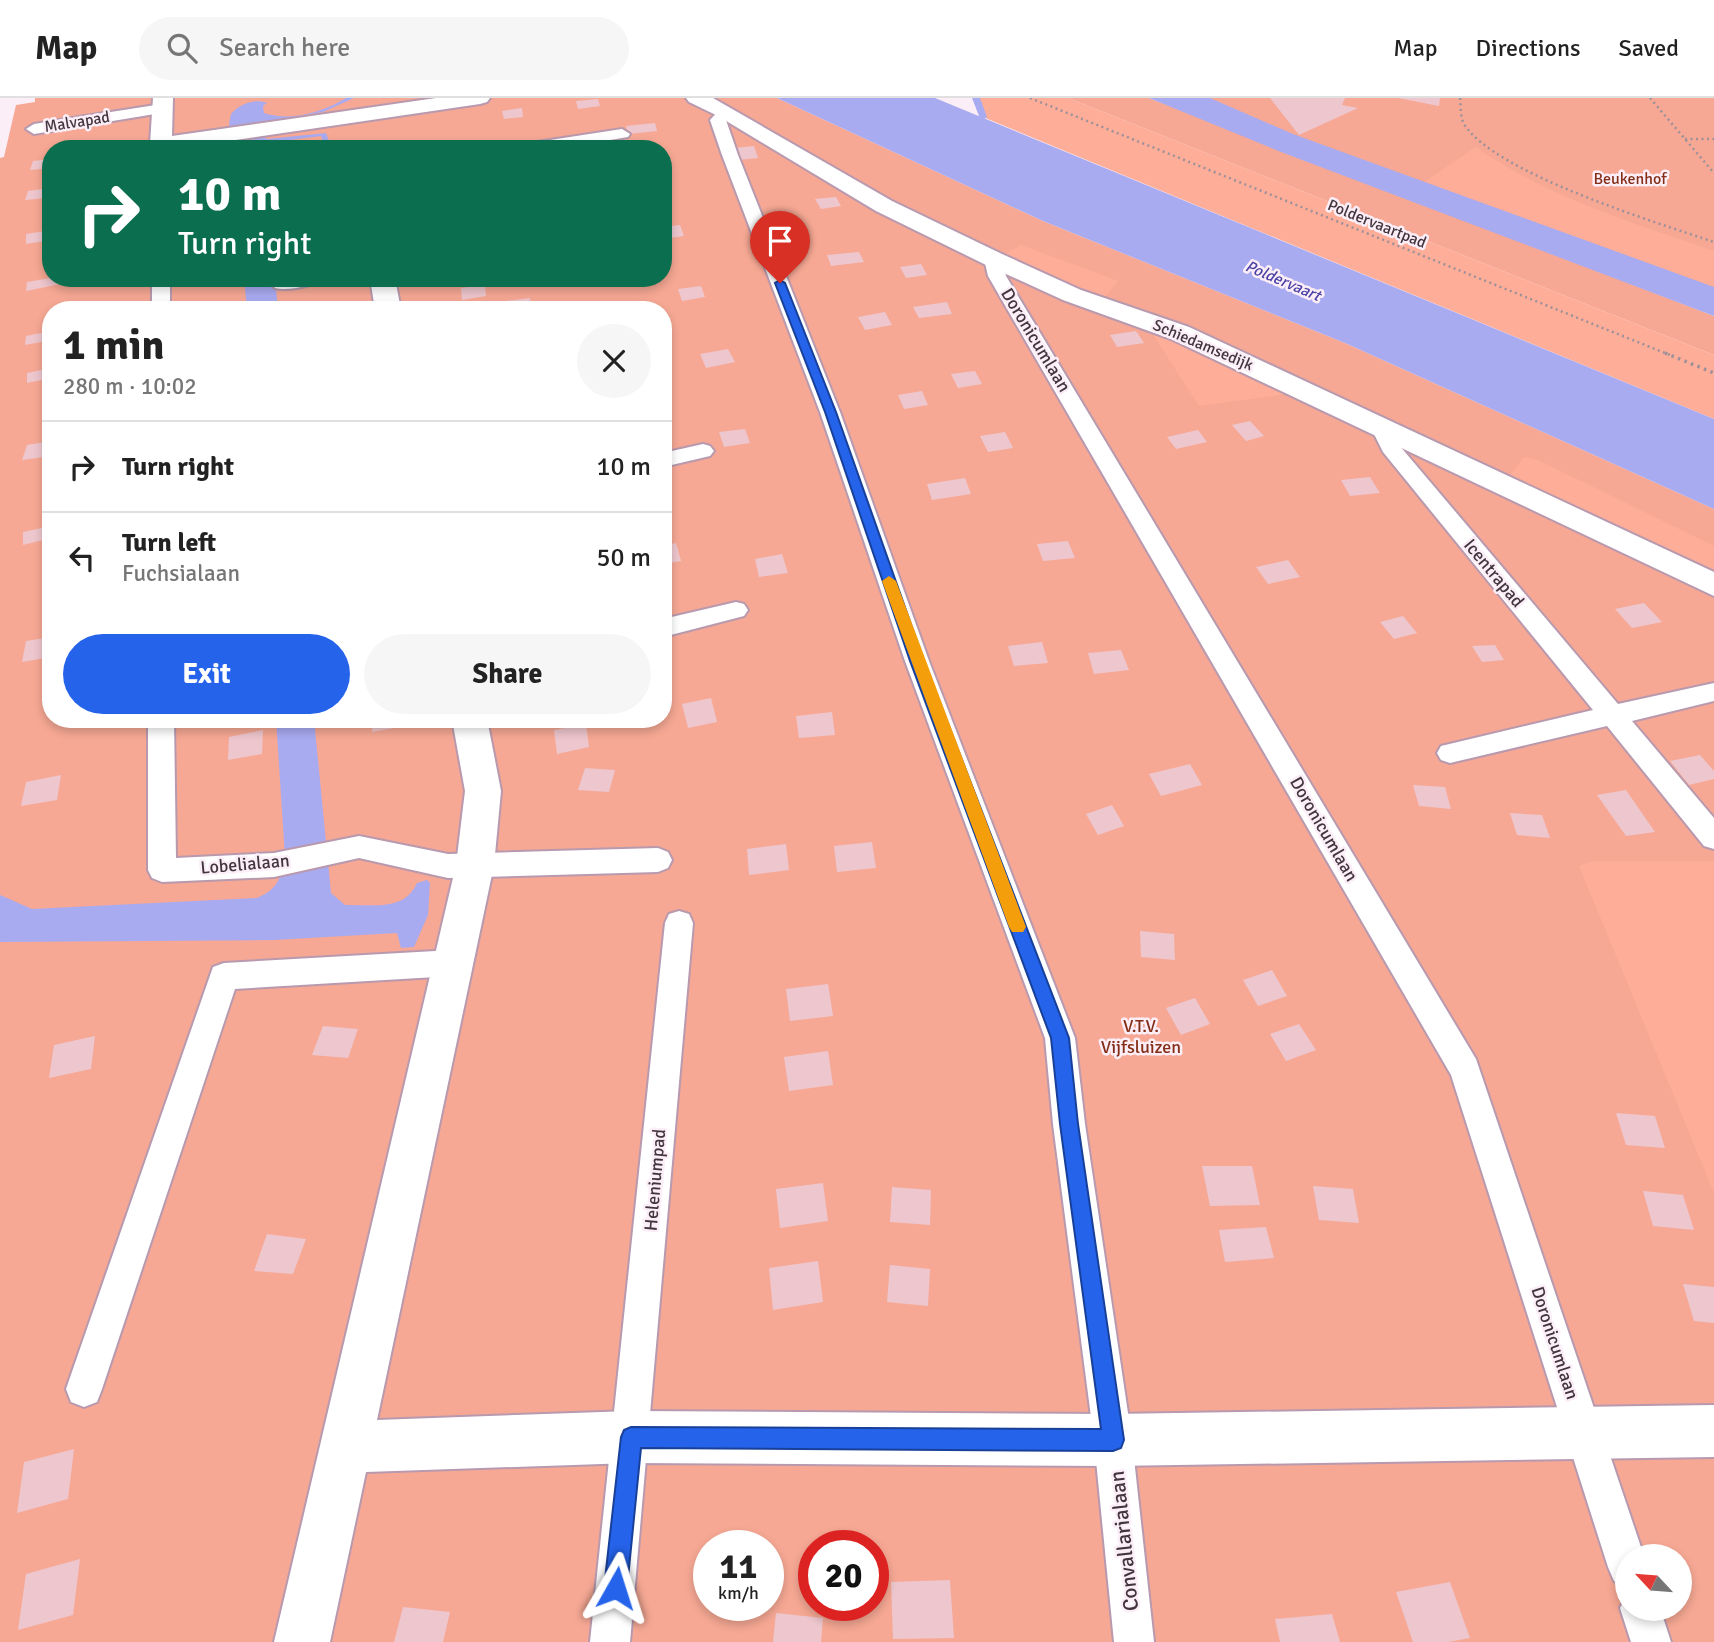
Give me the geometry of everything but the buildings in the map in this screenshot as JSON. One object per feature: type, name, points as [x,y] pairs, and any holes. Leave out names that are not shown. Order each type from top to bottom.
[{"type":"street","points":[[199,140],[266,129],[353,128],[480,98]]},
{"type":"street","name":"Schiedamsedijk","points":[[696,98],[725,112],[884,206],[993,260],[1072,295],[1180,333],[1714,585]]},
{"type":"street","points":[[161,140],[162,103]]},
{"type":"street","points":[[302,1642],[475,865],[482,791],[471,728]]},
{"type":"street","points":[[347,1447],[631,1437],[1113,1440],[1714,1431]]},
{"type":"lane","name":"Malvapad","points":[[34,129],[162,103]]},
{"type":"lane","name":"Convallarialaan","points":[[725,112],[718,120],[730,155],[831,412],[917,661],[1060,1038],[1069,1124],[1113,1440],[1134,1642]]},
{"type":"lane","points":[[583,140],[622,134]]},
{"type":"lane","name":"Doronicumlaan","points":[[993,260],[998,276],[1465,1069],[1621,1544]]},
{"type":"lane","name":"Icentrapad","points":[[1381,428],[1390,447],[1714,838]]},
{"type":"lane","points":[[672,458],[703,451]]},
{"type":"lane","points":[[672,626],[737,610]]},
{"type":"lane","points":[[1450,753],[1714,692]]},
{"type":"lane","name":"Lobelialaan","points":[[161,728],[162,870],[274,865],[359,847],[448,866],[658,860]]},
{"type":"lane","name":"Heleniumpad","points":[[610,1642],[679,923]]},
{"type":"lane","points":[[83,1389],[225,976],[453,963]]},
{"type":"lane","points":[[1644,1621],[1651,1642]]},
{"type":"path","name":"Poldervaartpad","points":[[1030,98],[1714,373]]},
{"type":"path","points":[[1460,98],[1464,124],[1486,146],[1509,160],[1577,193],[1714,242]]},
{"type":"path","points":[[1650,98],[1714,173]]},
{"type":"path","points":[[1685,139],[1714,139]]},
{"type":"green space","name":"V.T.V. Vijfsluizen","points":[[35,98],[777,98],[1043,221],[1345,343],[1714,509],[1714,1642],[0,1642],[0,158],[4,157],[16,105],[35,102]]},
{"type":"green space","points":[[1068,98],[1149,98],[1714,316],[1714,355]]},
{"type":"green space","name":"Beukenhof","points":[[1194,98],[1714,98],[1714,298]]},
{"type":"shaded area","points":[[976,98],[1068,98],[1714,355],[1714,419],[983,117]]},
{"type":"shaded area","points":[[1476,147],[1503,165],[1561,194],[1622,219],[1714,251],[1714,287],[1424,182]]},
{"type":"shaded area","points":[[1021,245],[1118,281],[1105,297],[1000,257]]},
{"type":"shaded area","points":[[1150,330],[1295,393],[1199,406]]},
{"type":"shaded area","points":[[1524,457],[1538,460],[1714,546],[1714,575],[1508,478]]},
{"type":"shaded area","points":[[1593,861],[1714,861],[1714,1193],[1579,866]]},
{"type":"water","points":[[346,98],[354,98],[323,112],[263,122],[263,136],[267,139],[326,133],[329,140],[323,140],[321,136],[289,140],[232,140],[229,124],[231,114],[243,105],[252,102],[267,103],[263,106],[264,113],[274,116],[296,116],[328,108]]},
{"type":"water","name":"Poldervaart","points":[[777,98],[935,98],[1714,419],[1714,509],[1345,343],[1043,221]]},
{"type":"water","points":[[1149,98],[1210,98],[1293,134],[1714,287],[1714,316],[1281,152]]},
{"type":"water","points":[[245,287],[276,287],[277,301],[246,301]]},
{"type":"water","points":[[277,728],[315,728],[331,893],[345,905],[387,904],[404,899],[417,883],[427,880],[430,883],[428,915],[414,947],[401,948],[397,933],[274,940],[0,942],[0,895],[32,909],[257,898],[274,887],[280,877],[285,857]]},
{"type":"waterway","points":[[968,129],[983,117],[976,98]]},
{"type":"slow traffic","points":[[889,581],[1018,927]]},
{"type":"route","points":[[616,1588],[631,1437],[1113,1440],[1069,1124],[1060,1038],[917,661],[831,412],[780,283]]}]
